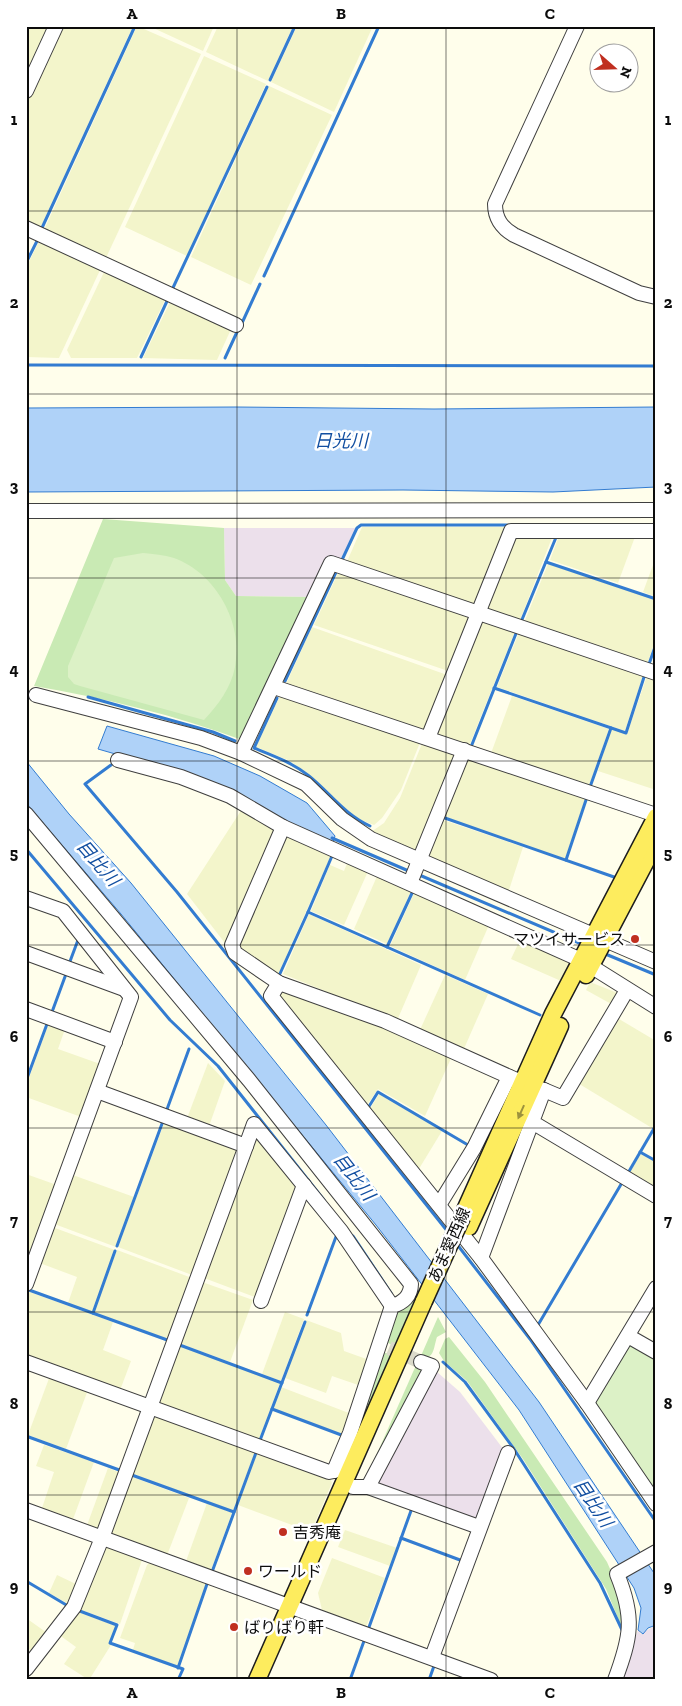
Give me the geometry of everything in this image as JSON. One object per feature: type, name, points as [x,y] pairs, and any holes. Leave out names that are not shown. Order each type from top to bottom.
[{"type":"main road","name":"あま愛西線","points":[[268,1680],[294,1609],[526,1084],[656,816]]},
{"type":"main road","name":"あま愛西線","points":[[593,949],[656,842]]},
{"type":"main road","name":"あま愛西線","points":[[256,1680],[294,1609]]},
{"type":"street","points":[[26,91],[56,26]]},
{"type":"street","points":[[577,26],[495,204],[495,213],[500,222],[514,235],[639,293],[656,297]]},
{"type":"street","points":[[26,228],[236,325]]},
{"type":"street","points":[[26,511],[656,510]]},
{"type":"street","points":[[428,738],[512,531],[656,531]]},
{"type":"street","points":[[241,753],[331,563],[656,673]]},
{"type":"street","points":[[274,686],[656,816]]},
{"type":"street","points":[[36,695],[201,738],[241,753],[306,784],[318,798],[362,834],[418,862],[497,894],[593,949],[627,990],[656,1007]]},
{"type":"street","points":[[411,881],[464,750]]},
{"type":"street","points":[[118,760],[204,785],[230,796],[283,827],[411,881],[487,916],[593,949],[656,962]]},
{"type":"street","points":[[26,814],[250,1080],[411,1284],[411,1290],[404,1301],[392,1306]]},
{"type":"street","points":[[283,827],[232,945],[235,953],[279,983],[385,1021],[526,1084],[563,1098],[627,990]]},
{"type":"street","points":[[487,916],[497,894]]},
{"type":"street","points":[[26,898],[63,911],[131,997],[26,1284]]},
{"type":"street","points":[[26,953],[125,989]]},
{"type":"street","points":[[279,983],[271,996],[480,1258],[588,1403],[656,1504]]},
{"type":"street","points":[[26,1009],[114,1042]]},
{"type":"street","points":[[480,1258],[532,1122],[526,1084]]},
{"type":"street","points":[[439,1205],[474,1148],[526,1084]]},
{"type":"street","points":[[97,1091],[246,1146]]},
{"type":"street","points":[[532,1122],[656,1196]]},
{"type":"street","points":[[26,1669],[74,1607],[102,1538],[254,1124],[341,1231],[392,1306],[384,1346],[350,1433],[350,1482]]},
{"type":"street","points":[[261,1302],[304,1185]]},
{"type":"street","points":[[588,1403],[656,1288]]},
{"type":"street","points":[[628,1336],[656,1352]]},
{"type":"street","points":[[26,1362],[479,1528]]},
{"type":"street","points":[[350,1482],[432,1366],[421,1362]]},
{"type":"street","points":[[432,1657],[508,1453]]},
{"type":"street","points":[[26,1510],[491,1680]]},
{"type":"street","points":[[615,1680],[628,1645],[630,1628],[627,1601],[617,1574],[653,1553]]},
{"type":"shaded area","points":[[224,528],[356,528],[339,562],[312,597],[236,596],[225,580]]},
{"type":"shaded area","points":[[437,1372],[460,1392],[504,1450],[478,1523],[374,1485],[391,1449]]},
{"type":"shaded area","points":[[656,1625],[656,1680],[619,1680],[638,1630],[641,1634]]},
{"type":"green space","points":[[26,26],[51,26],[26,81]]},
{"type":"green space","points":[[60,26],[133,26],[39,231],[26,226],[26,100]]},
{"type":"green space","points":[[137,26],[201,54],[105,260],[43,232]]},
{"type":"green space","points":[[149,26],[214,26],[203,51]]},
{"type":"green space","points":[[218,26],[293,26],[268,81],[206,52]]},
{"type":"green space","points":[[297,26],[373,26],[334,112],[271,82]]},
{"type":"green space","points":[[204,56],[266,84],[187,256],[125,227]]},
{"type":"green space","points":[[269,86],[332,115],[251,285],[191,257]]},
{"type":"green space","points":[[40,239],[101,268],[59,358],[26,357],[26,268]]},
{"type":"green space","points":[[105,270],[166,298],[137,358],[71,358],[67,350]]},
{"type":"green space","points":[[171,300],[232,327],[217,360],[143,358]]},
{"type":"green space","points":[[103,519],[224,528],[225,580],[236,596],[312,597],[242,740],[139,708],[34,686]]},
{"type":"green space","points":[[362,527],[509,527],[477,607],[346,564]]},
{"type":"green space","points":[[636,534],[618,583],[550,560],[559,536]]},
{"type":"green space","points":[[515,535],[553,535],[519,623],[483,607]]},
{"type":"green space","points":[[143,553],[174,558],[189,565],[203,575],[224,602],[231,618],[237,651],[233,675],[223,696],[204,720],[80,686],[74,684],[68,677],[68,666],[114,558]]},
{"type":"green space","points":[[656,557],[656,597],[643,592]]},
{"type":"green space","points":[[548,564],[656,600],[656,639],[646,667],[523,625]]},
{"type":"green space","points":[[339,571],[471,614],[451,672],[314,625]]},
{"type":"green space","points":[[478,620],[516,629],[468,749],[435,737]]},
{"type":"green space","points":[[312,627],[450,676],[424,732],[286,684]]},
{"type":"green space","points":[[520,630],[644,672],[625,731],[497,687]]},
{"type":"green space","points":[[648,673],[656,676],[656,790],[598,771],[611,729],[627,734]]},
{"type":"green space","points":[[281,694],[421,740],[401,790],[382,818],[374,825],[356,818],[311,776],[290,761],[256,747]]},
{"type":"green space","points":[[512,696],[609,729],[588,789],[490,756]]},
{"type":"green space","points":[[423,741],[458,751],[416,852],[371,832],[384,823],[400,798]]},
{"type":"green space","points":[[469,755],[587,794],[565,859],[444,817]]},
{"type":"green space","points":[[242,809],[277,826],[228,947],[187,894]]},
{"type":"green space","points":[[443,820],[523,847],[508,893],[427,857]]},
{"type":"green space","points":[[283,834],[332,853],[277,977],[238,950],[237,942]]},
{"type":"green space","points":[[348,861],[369,869],[344,925],[311,911],[330,865],[344,871]]},
{"type":"green space","points":[[378,874],[412,889],[387,944],[354,929]]},
{"type":"green space","points":[[415,891],[489,925],[465,980],[390,946]]},
{"type":"green space","points":[[309,914],[421,965],[396,1023],[324,996],[325,991],[283,974]]},
{"type":"green space","points":[[521,938],[569,959],[570,963],[561,981],[511,959]]},
{"type":"green space","points":[[445,975],[488,994],[463,1051],[419,1032]]},
{"type":"green space","points":[[590,982],[620,994],[613,1005],[586,990]]},
{"type":"green space","points":[[281,987],[453,1054],[425,1116],[378,1089],[365,1108],[277,997]]},
{"type":"green space","points":[[614,1016],[656,1041],[656,1122],[652,1128],[576,1082]]},
{"type":"green space","points":[[49,1023],[65,1029],[58,1049],[103,1065],[84,1118],[26,1097],[26,1086]]},
{"type":"green space","points":[[208,1063],[225,1081],[208,1129],[186,1121]]},
{"type":"green space","points":[[379,1094],[442,1131],[417,1172],[368,1112]]},
{"type":"green space","points":[[166,1118],[240,1146],[192,1275],[118,1247]]},
{"type":"green space","points":[[259,1133],[299,1182],[257,1298],[204,1278],[252,1135]]},
{"type":"green space","points":[[641,1154],[656,1163],[656,1191],[628,1174]]},
{"type":"green space","points":[[26,1174],[54,1184],[58,1189],[26,1274]]},
{"type":"green space","points":[[70,1174],[134,1197],[116,1247],[57,1225],[53,1219]]},
{"type":"green space","points":[[55,1228],[115,1250],[92,1312],[68,1303],[77,1277],[37,1262],[50,1229]]},
{"type":"green space","points":[[117,1250],[192,1278],[172,1341],[94,1312]]},
{"type":"green space","points":[[202,1282],[253,1300],[230,1362],[176,1342]]},
{"type":"green space","points":[[413,1284],[419,1291],[395,1347],[385,1341],[395,1314]]},
{"type":"green space","points":[[27,1291],[113,1322],[103,1350],[131,1361],[119,1393],[26,1360]]},
{"type":"green space","points":[[285,1312],[304,1319],[281,1381],[262,1374]]},
{"type":"green space","points":[[438,1317],[446,1332],[437,1337],[431,1355],[420,1358]]},
{"type":"green space","points":[[306,1320],[341,1333],[344,1351],[372,1361],[364,1387],[332,1376],[326,1393],[285,1378]]},
{"type":"green space","points":[[449,1337],[485,1382],[607,1562],[617,1585],[625,1635],[606,1589],[523,1459],[467,1381],[444,1361],[439,1353],[445,1339]]},
{"type":"green space","points":[[629,1343],[656,1356],[656,1497],[594,1406],[594,1401]]},
{"type":"green space","points":[[175,1344],[280,1383],[257,1445],[156,1408]]},
{"type":"green space","points":[[380,1352],[391,1354],[340,1470]]},
{"type":"green space","points":[[417,1363],[426,1369],[368,1474]]},
{"type":"green space","points":[[51,1373],[89,1387],[66,1449],[28,1435]]},
{"type":"green space","points":[[281,1387],[354,1415],[346,1437],[273,1409]]},
{"type":"green space","points":[[150,1413],[256,1449],[233,1511],[128,1472]]},
{"type":"green space","points":[[44,1445],[94,1462],[72,1522],[41,1511],[54,1472],[36,1466]]},
{"type":"green space","points":[[258,1449],[329,1475],[332,1483],[311,1532],[238,1505]]},
{"type":"green space","points":[[108,1468],[124,1474],[102,1531],[86,1528]]},
{"type":"green space","points":[[127,1475],[189,1498],[166,1558],[109,1536]]},
{"type":"green space","points":[[207,1503],[232,1513],[210,1573],[185,1564]]},
{"type":"green space","points":[[345,1530],[397,1548],[390,1566],[338,1547]]},
{"type":"green space","points":[[105,1545],[140,1557],[142,1560],[120,1624],[76,1608]]},
{"type":"green space","points":[[332,1558],[385,1578],[366,1627],[322,1610],[318,1593]]},
{"type":"green space","points":[[151,1561],[207,1582],[177,1667],[133,1650],[135,1643],[120,1638],[147,1565]]},
{"type":"green space","points":[[57,1575],[80,1586],[72,1606],[49,1593]]},
{"type":"green space","points":[[75,1611],[116,1626],[109,1644],[111,1645],[89,1680],[64,1664],[76,1647],[58,1634]]},
{"type":"green space","points":[[26,1618],[50,1635],[36,1654],[26,1647]]},
{"type":"water","name":"日光川","points":[[236,407],[434,409],[656,407],[656,487],[553,492],[403,490],[26,492],[26,408]]},
{"type":"water","points":[[107,726],[214,756],[260,776],[307,803],[335,836],[333,842],[164,768],[98,749]]},
{"type":"water","name":"目比川","points":[[26,761],[69,814],[131,883],[326,1125],[539,1402],[656,1576],[656,1625],[648,1628],[643,1634],[638,1630],[641,1608],[634,1588],[519,1410],[376,1225],[121,914],[26,803]]},
{"type":"waterway","points":[[41,230],[135,26]]},
{"type":"waterway","points":[[270,80],[295,26]]},
{"type":"waterway","points":[[264,276],[379,26]]},
{"type":"waterway","points":[[171,292],[267,87]]},
{"type":"waterway","points":[[26,263],[38,239]]},
{"type":"waterway","points":[[242,323],[260,284]]},
{"type":"waterway","points":[[141,357],[168,299]]},
{"type":"waterway","points":[[225,358],[237,332]]},
{"type":"waterway","points":[[26,365],[656,366]]},
{"type":"waterway","points":[[341,562],[357,528],[361,525],[507,525]]},
{"type":"waterway","points":[[521,622],[557,535]]},
{"type":"waterway","points":[[546,562],[656,599]]},
{"type":"waterway","points":[[285,681],[337,570]]},
{"type":"waterway","points":[[471,747],[517,631]]},
{"type":"waterway","points":[[648,667],[656,644]]},
{"type":"waterway","points":[[494,688],[626,733],[645,674]]},
{"type":"waterway","points":[[88,697],[213,732],[235,741]]},
{"type":"waterway","points":[[277,698],[254,748],[303,771],[345,810],[370,826]]},
{"type":"waterway","points":[[590,787],[611,728]]},
{"type":"waterway","points":[[111,765],[85,784],[177,892],[448,1232]]},
{"type":"waterway","points":[[566,860],[587,797]]},
{"type":"waterway","points":[[442,817],[614,877]]},
{"type":"waterway","points":[[332,838],[411,872]]},
{"type":"waterway","points":[[26,849],[170,1020],[218,1066],[324,1200]]},
{"type":"waterway","points":[[308,912],[332,856]]},
{"type":"waterway","points":[[417,874],[584,945]]},
{"type":"waterway","points":[[387,947],[413,891]]},
{"type":"waterway","points":[[278,978],[308,912],[540,1015]]},
{"type":"waterway","points":[[69,964],[78,940]]},
{"type":"waterway","points":[[603,953],[656,975]]},
{"type":"waterway","points":[[52,1012],[66,974]]},
{"type":"waterway","points":[[26,1081],[47,1024]]},
{"type":"waterway","points":[[166,1112],[189,1049]]},
{"type":"waterway","points":[[368,1108],[378,1092],[468,1145]]},
{"type":"waterway","points":[[117,1246],[163,1121]]},
{"type":"waterway","points":[[628,1173],[656,1125]]},
{"type":"waterway","points":[[640,1152],[656,1161]]},
{"type":"waterway","points":[[538,1325],[623,1181]]},
{"type":"waterway","points":[[307,1315],[337,1234]]},
{"type":"waterway","points":[[353,1236],[391,1293]]},
{"type":"waterway","points":[[456,1243],[530,1339],[656,1522]]},
{"type":"waterway","points":[[93,1313],[115,1251]]},
{"type":"waterway","points":[[29,1290],[170,1341]]},
{"type":"waterway","points":[[259,1443],[305,1322]]},
{"type":"waterway","points":[[177,1344],[282,1383]]},
{"type":"waterway","points":[[443,1362],[465,1382],[514,1449],[600,1583],[623,1632]]},
{"type":"waterway","points":[[272,1409],[344,1436]]},
{"type":"waterway","points":[[26,1436],[122,1471]]},
{"type":"waterway","points":[[212,1572],[257,1450]]},
{"type":"waterway","points":[[129,1474],[234,1512]]},
{"type":"waterway","points":[[368,1630],[412,1508]]},
{"type":"waterway","points":[[401,1538],[460,1560]]},
{"type":"waterway","points":[[26,1581],[68,1606]]},
{"type":"waterway","points":[[178,1668],[207,1584]]},
{"type":"waterway","points":[[77,1610],[117,1625],[110,1643],[183,1669],[178,1680]]},
{"type":"waterway","points":[[350,1680],[364,1641]]},
{"type":"waterway","points":[[429,1680],[434,1666]]},
{"type":"tunnel","points":[[389,1348],[421,1362]]},
{"type":"place","name":"マツイサービス","points":[[635,939]]},
{"type":"place","name":"吉秀庵","points":[[283,1532]]},
{"type":"place","name":"ワールド","points":[[248,1571]]},
{"type":"place","name":"ばりばり軒","points":[[234,1627]]}]
